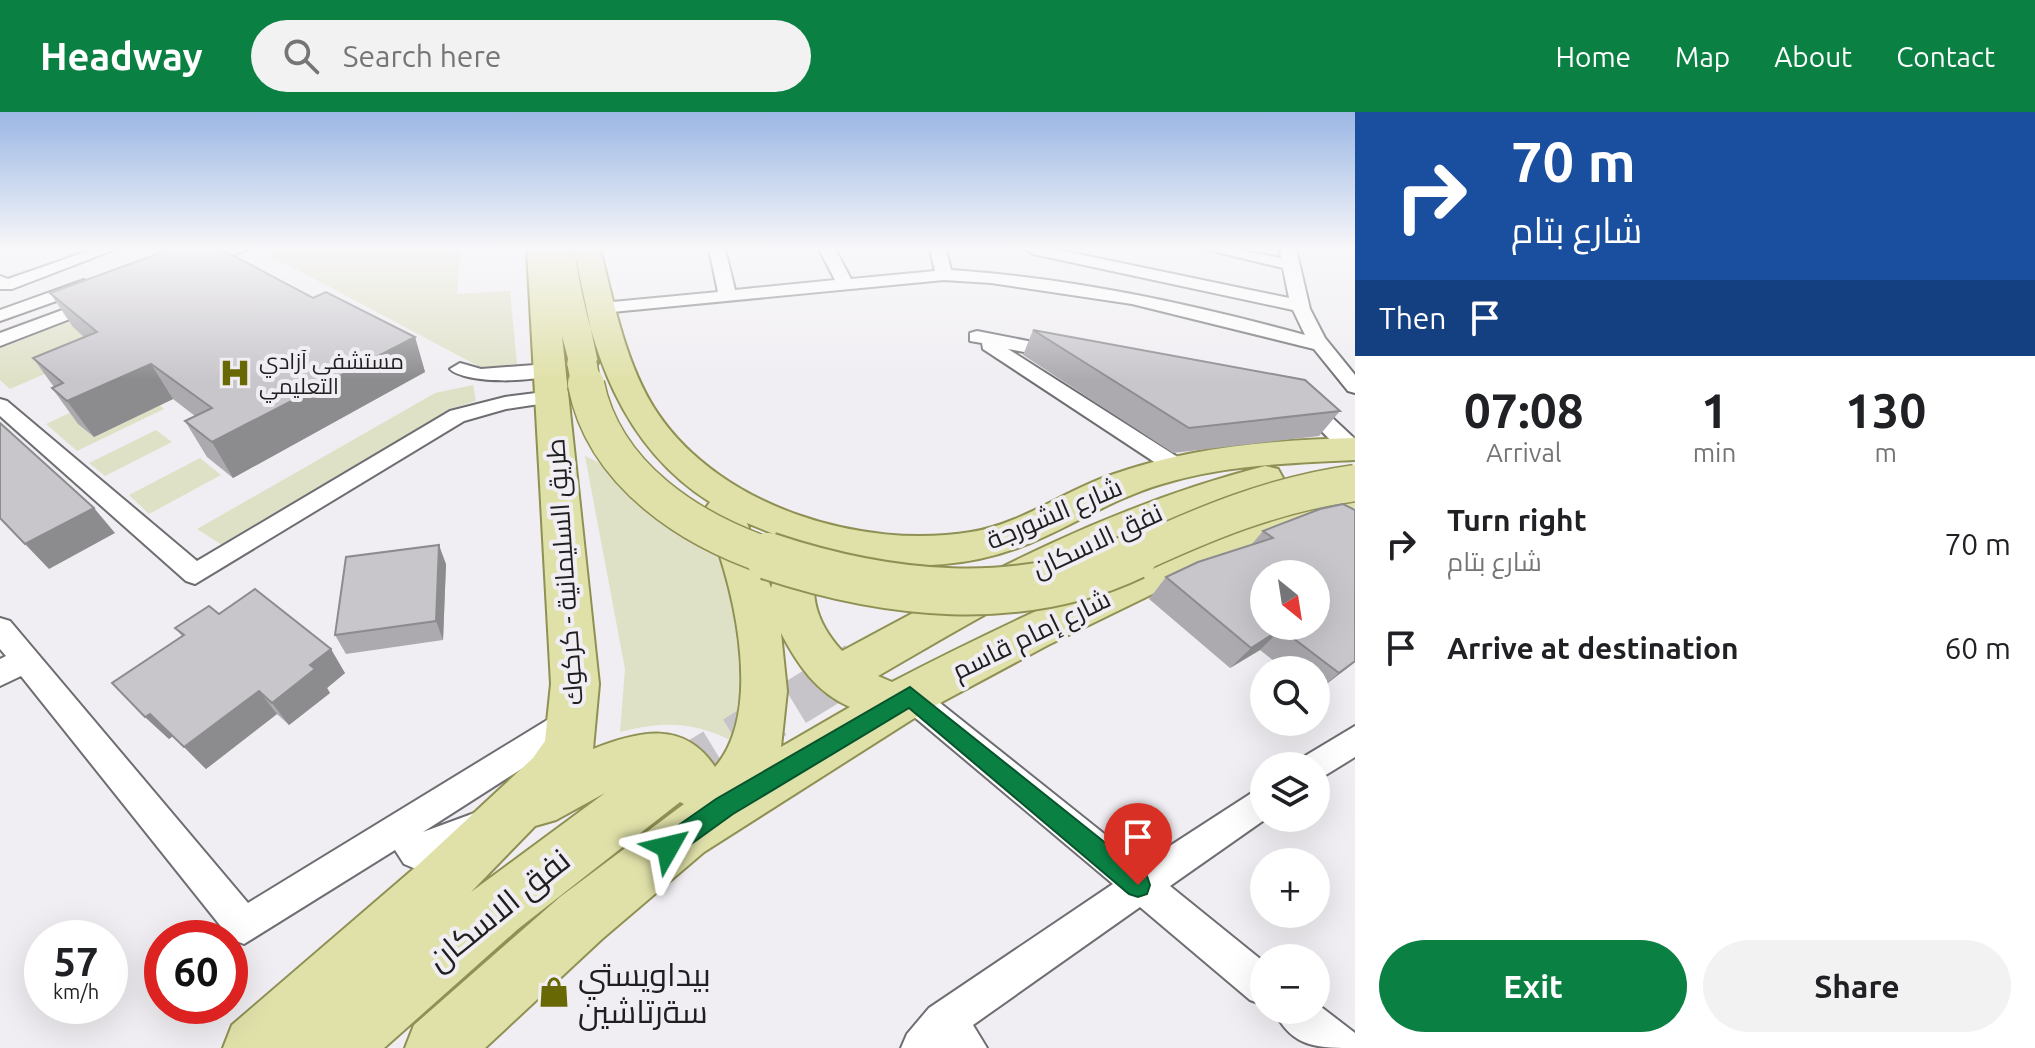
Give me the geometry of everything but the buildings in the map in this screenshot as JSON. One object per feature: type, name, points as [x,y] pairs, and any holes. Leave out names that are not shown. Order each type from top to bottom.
[{"type":"main road","points":[[546,293],[558,381],[571,430],[589,441],[605,444],[621,437],[628,426],[624,379],[598,293]]},
{"type":"main road","points":[[558,381],[560,293]]},
{"type":"main road","name":"شارع الشورجة","points":[[624,379],[649,428],[693,472],[754,510],[819,536],[925,551],[975,547],[1025,530],[1123,484],[1179,468],[1256,456],[1354,462]]},
{"type":"main road","points":[[558,381],[590,402],[603,437],[629,470],[661,500],[699,524],[762,553],[829,574],[882,585],[964,591],[1066,581],[1118,566],[1184,532],[1244,509],[1309,491],[1354,462]]},
{"type":"main road","name":"طريق السليمانية - كركوك","points":[[558,381],[575,684],[571,734]]},
{"type":"main road","name":"نفق الاسكان","points":[[857,665],[1063,554],[1153,512],[1252,481],[1354,462]]},
{"type":"main road","points":[[632,875],[677,807],[734,784],[751,760],[756,745],[761,697],[759,644],[741,553],[718,506],[693,472]]},
{"type":"main road","name":"شارع إمام قاسم","points":[[677,807],[910,696],[1045,625],[1212,547],[1268,523],[1343,515]]},
{"type":"main road","points":[[819,536],[798,557],[790,582],[793,608],[807,637],[832,670],[861,691],[883,697],[910,696]]},
{"type":"main road","points":[[499,822],[551,775],[571,734]]},
{"type":"main road","points":[[255,1048],[418,855],[499,822],[614,764],[643,757],[673,758],[694,777],[698,797],[681,828],[437,1048]]},
{"type":"main road","name":"نفق الاسكان","points":[[337,1048],[493,910],[575,846],[677,807]]},
{"type":"street","points":[[0,316],[63,293]]},
{"type":"street","points":[[727,293],[728,298]]},
{"type":"street","points":[[602,308],[780,293]]},
{"type":"street","points":[[1098,293],[1316,344]]},
{"type":"street","points":[[1238,293],[1300,306]]},
{"type":"street","points":[[1297,293],[1316,344],[1355,387]]},
{"type":"street","points":[[0,340],[116,294]]},
{"type":"street","points":[[1085,358],[977,337],[1179,468]]},
{"type":"street","points":[[460,369],[480,375],[558,381]]},
{"type":"street","points":[[0,405],[195,574],[457,416],[505,403],[558,381]]},
{"type":"street","points":[[1285,396],[1301,399],[1354,462]]},
{"type":"street","points":[[0,629],[12,667],[244,926],[418,855],[571,734]]},
{"type":"street","points":[[910,696],[1250,975]]},
{"type":"street","points":[[1330,757],[1355,740]]},
{"type":"street","points":[[944,1039],[1138,885],[1250,810]]},
{"type":"street","points":[[1312,1024],[1342,1048]]},
{"type":"green space","points":[[340,293],[510,293],[517,364],[482,368]]},
{"type":"green space","points":[[117,300],[102,349],[10,389],[0,380],[0,346]]},
{"type":"green space","points":[[473,385],[476,401],[450,409],[222,545],[197,529],[435,393]]},
{"type":"green space","points":[[160,405],[164,409],[77,451],[46,424],[78,409]]},
{"type":"green space","points":[[156,430],[172,442],[105,476],[89,463]]},
{"type":"green space","points":[[585,456],[620,472],[717,545],[733,584],[744,675],[732,741],[691,726],[649,726],[620,732],[625,669]]},
{"type":"green space","points":[[200,458],[221,475],[149,514],[129,495]]},
{"type":"tunnel","points":[[676,775],[857,665]]},
{"type":"tunnel","points":[[668,780],[679,773]]},
{"type":"place","name":"مستشفى آزادي التعليمي","points":[[235,373]]},
{"type":"place","name":"بيداويستي سةرتاشين","points":[[554,992]]},
{"type":"route","points":[[668,847],[724,807],[910,696],[1138,885]]}]
